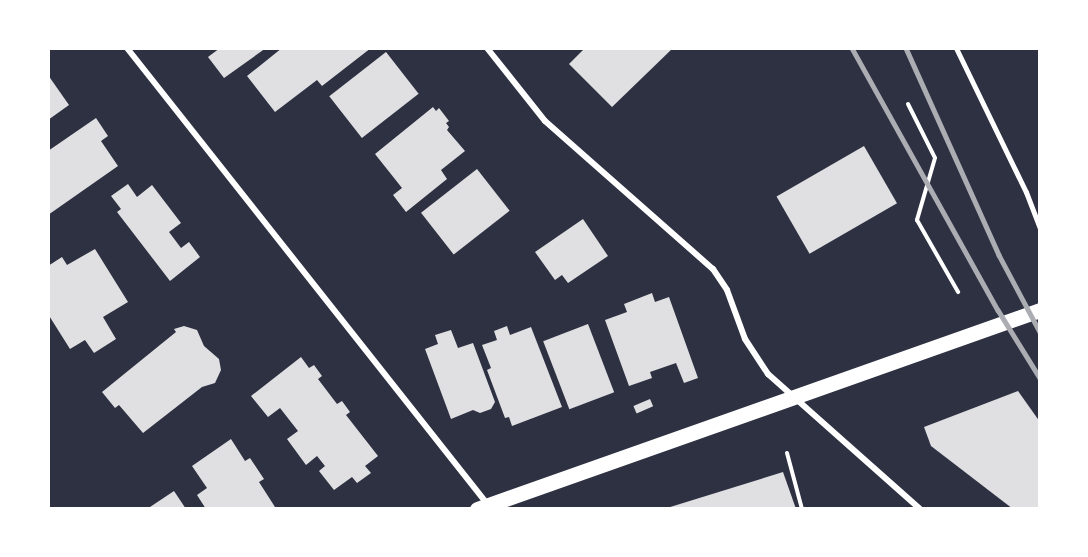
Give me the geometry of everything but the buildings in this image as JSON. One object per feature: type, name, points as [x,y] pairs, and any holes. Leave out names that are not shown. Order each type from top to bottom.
[{"type":"main road","points":[[483,507],[794,399],[1040,310]]},
{"type":"street","points":[[127,48],[483,507]]},
{"type":"street","points":[[487,48],[545,121],[713,269],[727,290],[745,339],[768,374],[920,509]]},
{"type":"street","points":[[956,48],[1026,192],[1040,228]]},
{"type":"path","points":[[908,104],[935,158],[917,220],[958,292]]},
{"type":"path","points":[[787,453],[802,509]]},
{"type":"railway","points":[[852,48],[998,310],[1040,378]]},
{"type":"railway","points":[[906,48],[999,255],[1040,332]]}]
